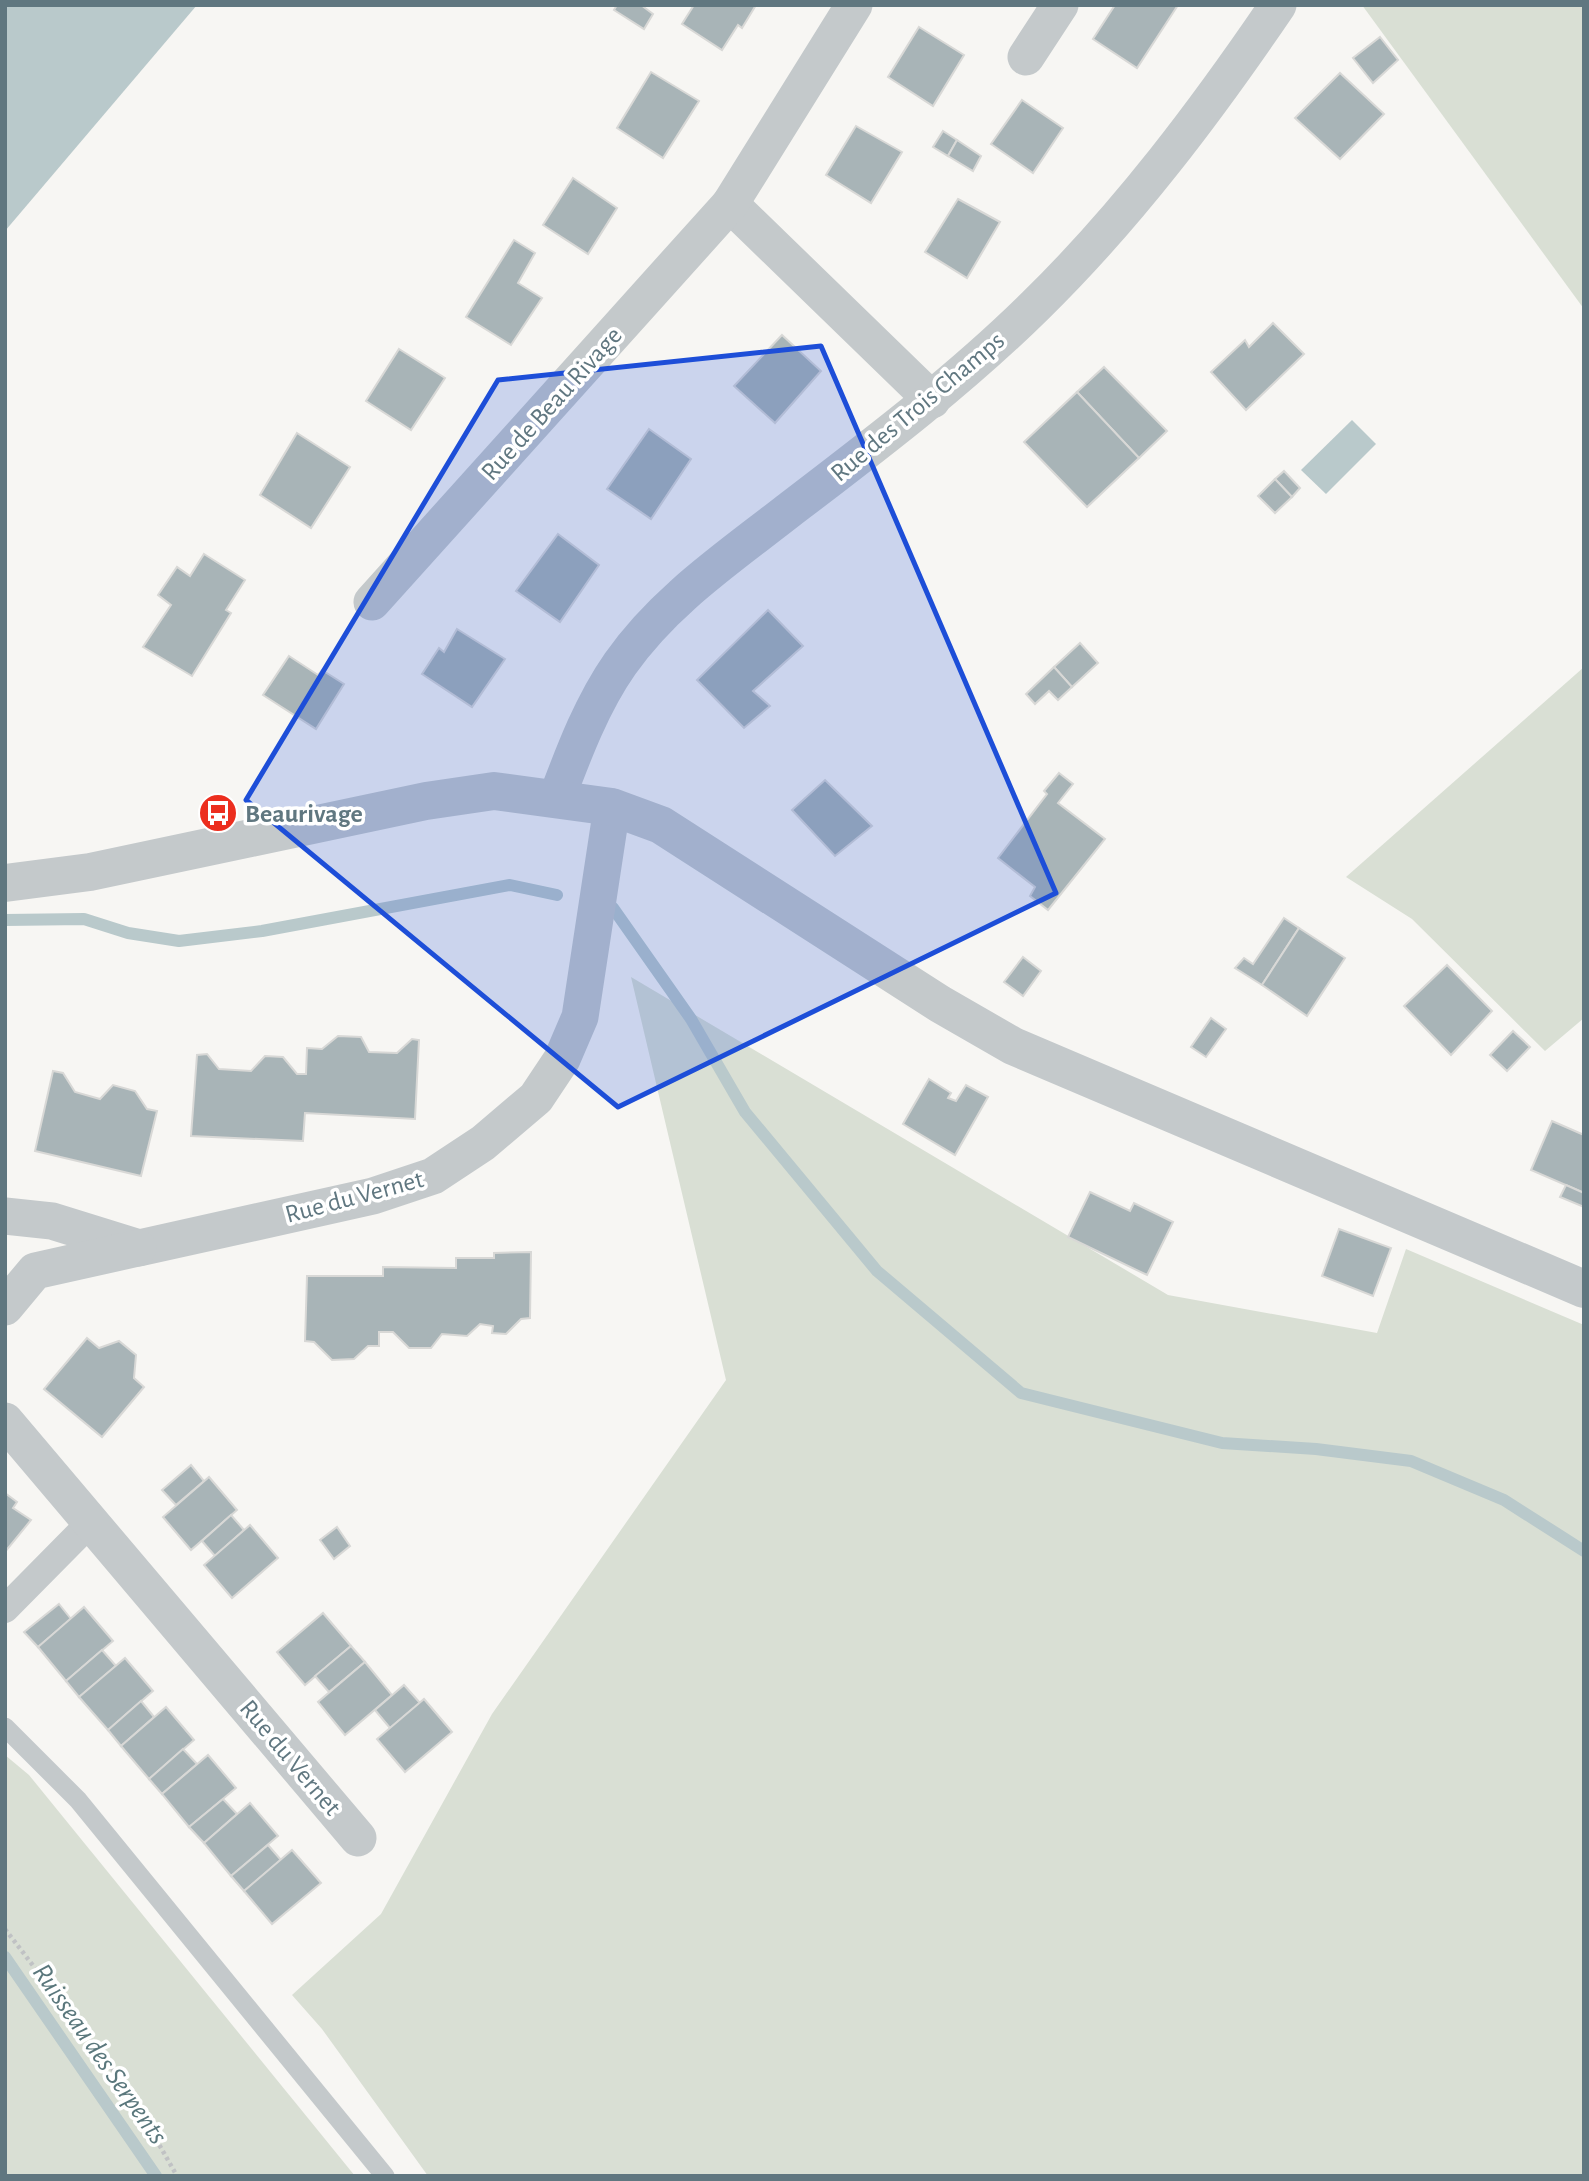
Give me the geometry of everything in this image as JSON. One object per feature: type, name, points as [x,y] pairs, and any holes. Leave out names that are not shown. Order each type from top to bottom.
[{"type":"street","name":"Rue de Beau Rivage","points":[[372,602],[730,204],[854,5]]},
{"type":"street","points":[[1026,58],[1060,5]]},
{"type":"street","name":"Rue des Trois Champs","points":[[557,797],[582,734],[619,665],[671,603],[932,400],[1036,305],[1129,205],[1239,62],[1278,5]]},
{"type":"street","points":[[730,204],[932,400]]},
{"type":"street","points":[[5,883],[90,872],[426,801],[494,791],[557,797],[612,807],[662,825],[940,1004],[1013,1046],[1584,1289]]},
{"type":"street","name":"Rue du Vernet","points":[[5,1307],[35,1271],[373,1196],[433,1176],[483,1143],[536,1098],[562,1059],[580,1017],[612,807]]},
{"type":"street","name":"Rue du Vernet","points":[[5,1216],[51,1221],[139,1248]]},
{"type":"street","name":"Rue du Vernet","points":[[5,1421],[358,1838]]},
{"type":"street","points":[[5,1609],[92,1521]]},
{"type":"lane","points":[[5,1727],[78,1800],[385,2176]]},
{"type":"path","points":[[5,1929],[127,2088],[177,2176]]},
{"type":"highlighted area","points":[[821,346],[1056,893],[618,1107],[246,800],[498,380]]},
{"type":"shaded area","points":[[5,5],[197,5],[5,231]]},
{"type":"shaded area","points":[[1362,5],[1584,6],[1584,309]]},
{"type":"shaded area","points":[[1352,420],[1376,444],[1326,494],[1301,470]]},
{"type":"shaded area","points":[[1584,667],[1584,1018],[1545,1051],[1412,919],[1346,877]]},
{"type":"shaded area","points":[[631,977],[1168,1295],[1377,1333],[1406,1249],[1584,1325],[1584,2176],[428,2176],[322,2029],[292,1995],[381,1914],[492,1714],[726,1380]]},
{"type":"shaded area","points":[[5,1755],[29,1775],[355,2176],[5,2176]]},
{"type":"building","points":[[617,5],[641,5],[653,14],[644,29],[614,10]]},
{"type":"building","points":[[694,5],[756,5],[742,28],[738,25],[722,50],[682,24]]},
{"type":"building","points":[[1115,5],[1178,5],[1137,68],[1093,39]]},
{"type":"building","points":[[919,27],[964,55],[933,106],[888,77]]},
{"type":"building","points":[[1380,37],[1398,60],[1373,83],[1353,58]]},
{"type":"building","points":[[651,72],[699,101],[663,158],[617,128]]},
{"type":"building","points":[[1340,73],[1384,114],[1340,159],[1295,118]]},
{"type":"building","points":[[1022,100],[1063,128],[1033,173],[991,144]]},
{"type":"building","points":[[856,126],[902,152],[871,203],[826,175]]},
{"type":"building","points":[[943,131],[957,140],[948,156],[933,147]]},
{"type":"building","points":[[957,140],[981,156],[973,171],[948,156]]},
{"type":"building","points":[[573,178],[617,208],[588,254],[543,225]]},
{"type":"building","points":[[958,199],[1000,222],[967,278],[925,252]]},
{"type":"building","points":[[514,240],[535,253],[518,283],[542,298],[511,345],[466,317]]},
{"type":"building","points":[[1273,323],[1304,354],[1246,410],[1211,372],[1245,340],[1249,347]]},
{"type":"building","points":[[782,335],[821,371],[775,423],[734,386]]},
{"type":"building","points":[[399,349],[445,378],[411,430],[366,401]]},
{"type":"building","points":[[1104,367],[1167,431],[1139,458],[1077,392]]},
{"type":"building","points":[[1077,392],[1139,458],[1087,507],[1024,442]]},
{"type":"building","points":[[649,429],[691,459],[651,519],[607,489]]},
{"type":"building","points":[[297,433],[350,467],[311,528],[260,495]]},
{"type":"building","points":[[1284,471],[1300,488],[1292,497],[1275,479]]},
{"type":"building","points":[[1275,479],[1292,497],[1275,513],[1258,496]]},
{"type":"building","points":[[558,534],[599,565],[560,622],[516,591]]},
{"type":"building","points":[[204,554],[245,580],[226,610],[231,613],[192,676],[143,647],[171,605],[158,595],[177,567],[190,576]]},
{"type":"building","points":[[768,610],[803,646],[753,691],[770,706],[744,728],[697,680]]},
{"type":"building","points":[[457,629],[505,659],[472,707],[422,674],[439,648],[444,652]]},
{"type":"building","points":[[1080,643],[1098,663],[1072,687],[1054,667]]},
{"type":"building","points":[[289,656],[318,675],[322,670],[344,684],[316,729],[263,695]]},
{"type":"building","points":[[1054,667],[1072,687],[1058,700],[1049,691],[1035,704],[1026,694]]},
{"type":"building","points":[[1059,773],[1073,784],[1058,803],[1105,839],[1048,910],[1030,896],[1035,887],[998,858],[1047,794],[1044,791]]},
{"type":"building","points":[[825,780],[872,826],[835,856],[792,810]]},
{"type":"building","points":[[1284,918],[1299,928],[1262,985],[1235,968],[1244,958],[1253,964]]},
{"type":"building","points":[[1299,928],[1345,958],[1307,1016],[1262,985]]},
{"type":"building","points":[[1023,957],[1041,971],[1023,996],[1004,982]]},
{"type":"building","points":[[1447,965],[1492,1011],[1451,1055],[1404,1006]]},
{"type":"building","points":[[1211,1018],[1226,1029],[1206,1057],[1191,1047]]},
{"type":"building","points":[[1513,1031],[1530,1047],[1507,1071],[1490,1055]]},
{"type":"building","points":[[338,1036],[361,1037],[369,1052],[397,1053],[412,1039],[419,1040],[415,1119],[305,1113],[303,1141],[191,1136],[197,1055],[207,1054],[219,1069],[251,1071],[265,1056],[283,1057],[297,1074],[306,1074],[307,1048],[322,1049]]},
{"type":"building","points":[[53,1071],[63,1073],[75,1092],[100,1099],[113,1085],[135,1091],[147,1109],[157,1111],[141,1176],[35,1151]]},
{"type":"building","points":[[929,1079],[951,1093],[948,1098],[956,1101],[966,1085],[988,1097],[955,1155],[903,1124]]},
{"type":"building","points":[[1552,1121],[1584,1135],[1584,1193],[1531,1170]]},
{"type":"building","points":[[1566,1185],[1584,1193],[1584,1207],[1560,1197]]},
{"type":"building","points":[[1090,1192],[1130,1211],[1134,1203],[1173,1222],[1147,1275],[1068,1237]]},
{"type":"building","points":[[1339,1229],[1391,1248],[1373,1296],[1322,1276]]},
{"type":"building","points":[[531,1252],[530,1318],[521,1319],[506,1334],[492,1333],[493,1326],[480,1324],[467,1336],[442,1334],[431,1348],[409,1348],[393,1332],[379,1332],[379,1346],[368,1346],[354,1359],[332,1360],[314,1342],[305,1341],[307,1276],[383,1276],[383,1267],[456,1268],[456,1258],[494,1258],[494,1253]]},
{"type":"building","points":[[87,1338],[99,1348],[119,1341],[136,1355],[134,1378],[144,1387],[102,1437],[44,1389]]},
{"type":"building","points":[[191,1465],[204,1481],[176,1505],[162,1490]]},
{"type":"building","points":[[209,1477],[237,1510],[191,1550],[163,1517]]},
{"type":"building","points":[[5,1493],[17,1502],[13,1508],[31,1520],[5,1552]]},
{"type":"building","points":[[231,1515],[244,1530],[215,1556],[202,1541]]},
{"type":"building","points":[[250,1525],[278,1558],[232,1598],[204,1565]]},
{"type":"building","points":[[337,1527],[350,1546],[334,1559],[320,1540]]},
{"type":"building","points":[[59,1604],[71,1619],[38,1647],[24,1632]]},
{"type":"building","points":[[84,1607],[113,1641],[66,1681],[38,1647]]},
{"type":"building","points":[[323,1613],[351,1646],[305,1685],[277,1652]]},
{"type":"building","points":[[351,1646],[365,1662],[329,1692],[315,1676]]},
{"type":"building","points":[[102,1650],[116,1666],[79,1697],[66,1681]]},
{"type":"building","points":[[125,1658],[153,1691],[108,1730],[79,1697]]},
{"type":"building","points":[[365,1662],[392,1695],[345,1735],[318,1702]]},
{"type":"building","points":[[404,1685],[420,1703],[390,1728],[375,1710]]},
{"type":"building","points":[[424,1699],[452,1732],[405,1772],[377,1739]]},
{"type":"building","points":[[141,1701],[154,1717],[121,1746],[108,1730]]},
{"type":"building","points":[[166,1707],[194,1740],[149,1779],[121,1746]]},
{"type":"building","points":[[183,1749],[197,1764],[162,1794],[149,1779]]},
{"type":"building","points":[[208,1755],[236,1788],[189,1827],[162,1794]]},
{"type":"building","points":[[223,1799],[237,1814],[204,1843],[189,1827]]},
{"type":"building","points":[[250,1803],[278,1836],[231,1876],[204,1843]]},
{"type":"building","points":[[268,1845],[281,1860],[244,1891],[231,1876]]},
{"type":"building","points":[[292,1850],[321,1883],[272,1924],[244,1891]]},
{"type":"waterway","points":[[5,920],[84,919],[128,933],[179,941],[262,931],[510,885],[557,895]]},
{"type":"waterway","points":[[613,908],[691,1019],[745,1112],[877,1271],[1021,1393],[1222,1443],[1316,1449],[1411,1461],[1504,1500],[1584,1551]]},
{"type":"waterway","name":"Ruisseau des Serpents","points":[[5,1957],[156,2176]]},
{"type":"place","name":"Beaurivage","points":[[218,813]]}]
